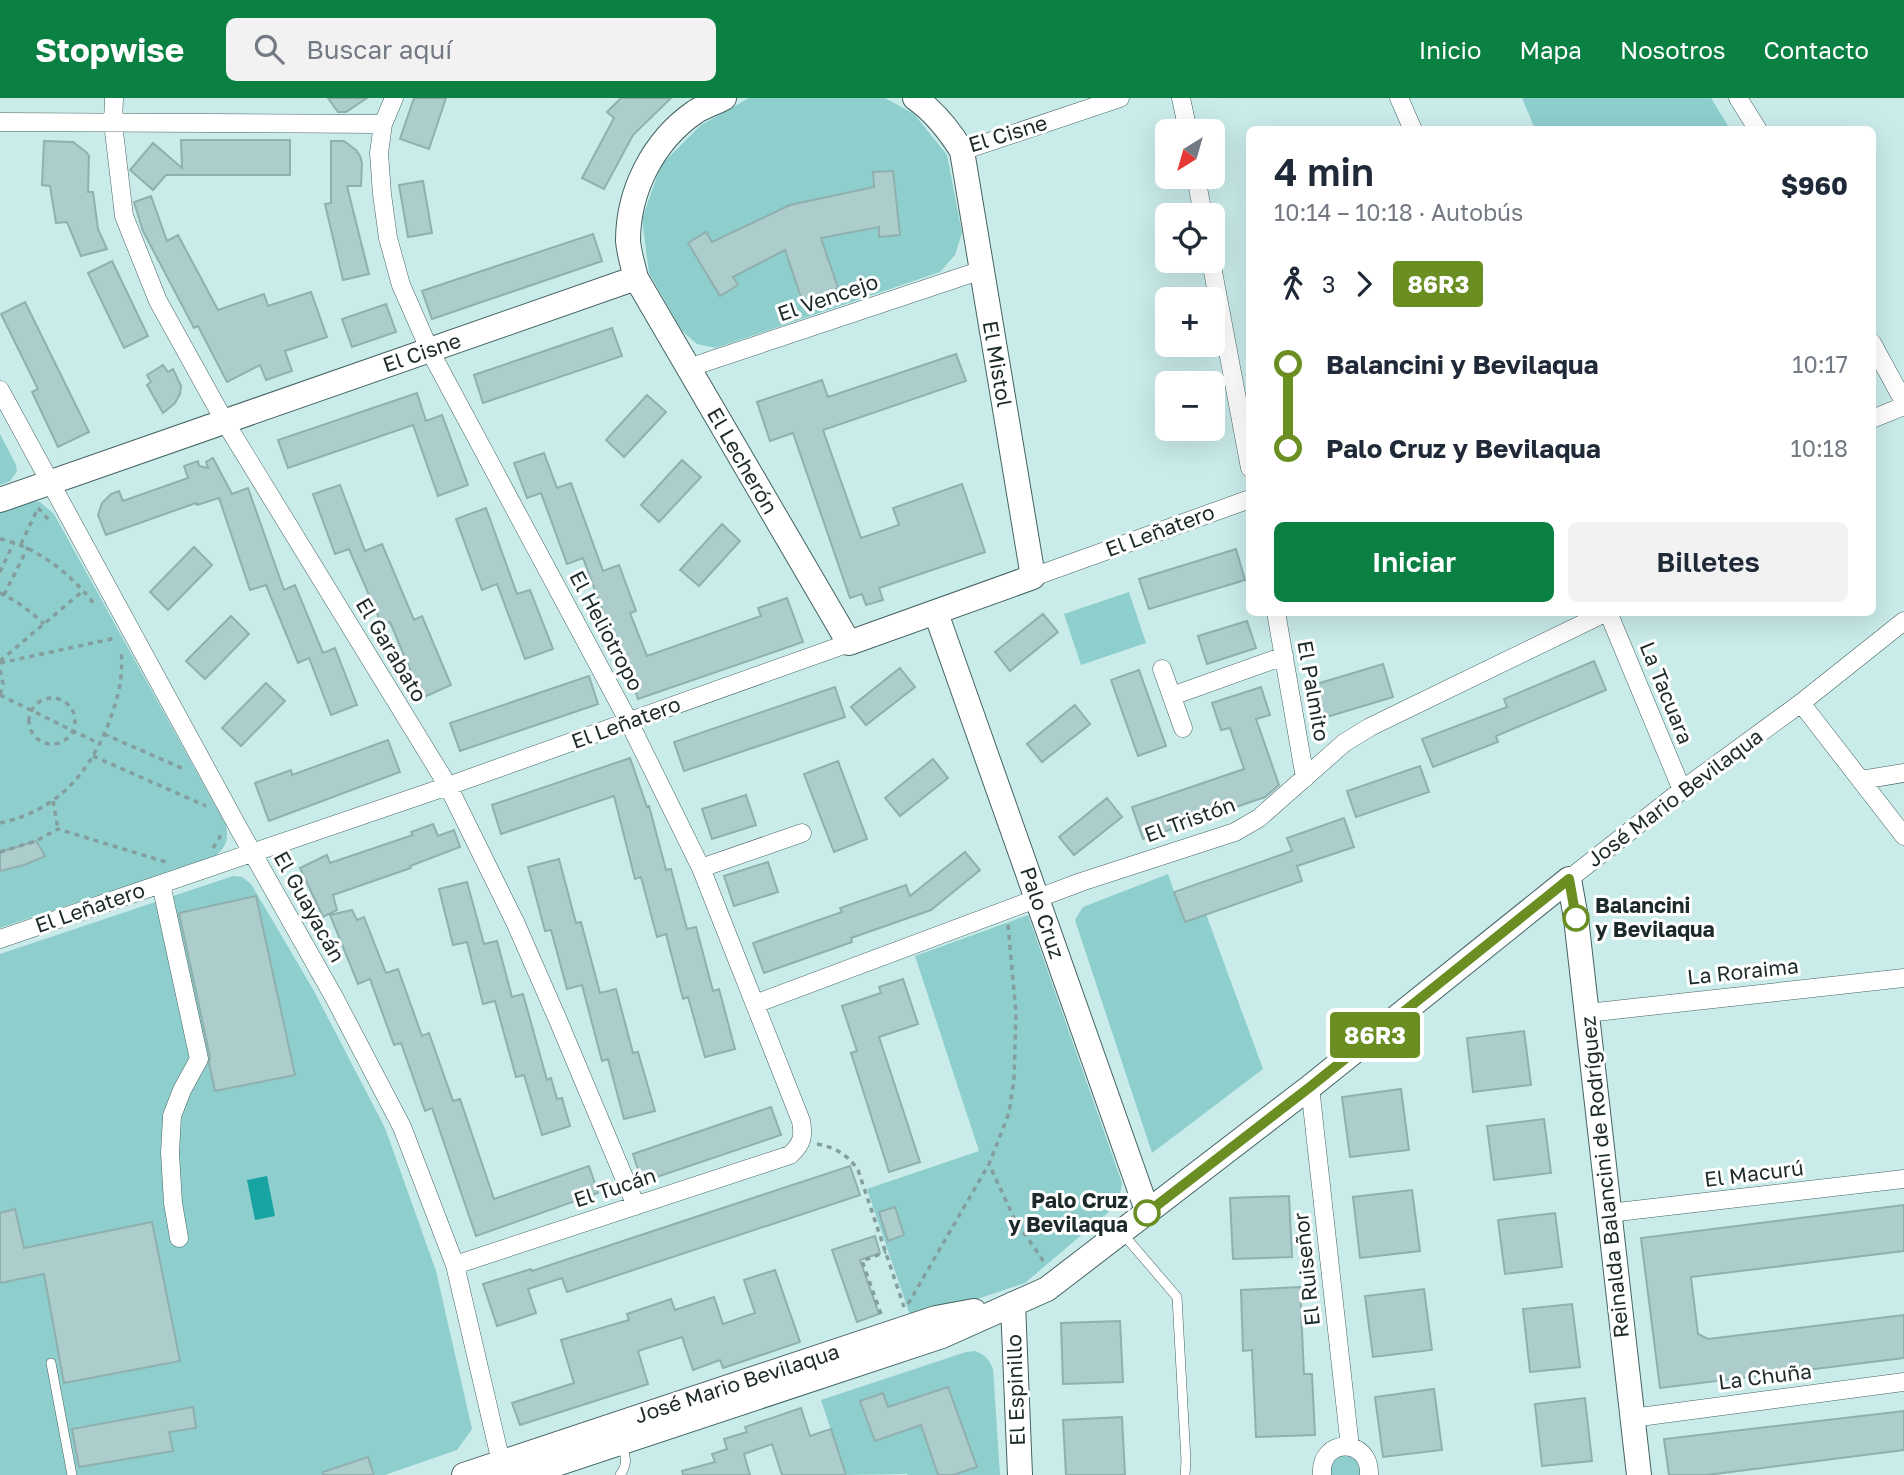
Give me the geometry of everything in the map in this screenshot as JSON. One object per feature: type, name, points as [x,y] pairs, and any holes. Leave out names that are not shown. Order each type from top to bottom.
[{"type":"street","name":"El Garabato","points":[[114,98],[113,122],[124,216],[158,301],[225,422],[447,786],[521,936],[636,1206]]},
{"type":"street","name":"El Heliotropo","points":[[394,98],[383,124],[379,153],[388,238],[401,285],[430,351],[629,722],[702,868],[801,1121],[803,1134],[795,1151]]},
{"type":"street","points":[[636,278],[628,243],[630,216],[650,157],[669,135],[695,112],[724,98]]},
{"type":"street","name":"El Cisne","points":[[915,98],[949,130],[962,151],[1119,98]]},
{"type":"street","points":[[1181,98],[1185,119]]},
{"type":"street","points":[[1399,98],[1411,126]]},
{"type":"street","points":[[1738,98],[1756,126]]},
{"type":"street","points":[[0,122],[383,124]]},
{"type":"street","name":"El Mistol","points":[[962,151],[1033,578]]},
{"type":"street","name":"El Vencejo","points":[[688,368],[982,270]]},
{"type":"street","points":[[1213,273],[1246,447]]},
{"type":"street","name":"El Cisne","points":[[0,500],[636,278]]},
{"type":"street","name":"El Lecherón","points":[[636,278],[849,643]]},
{"type":"street","points":[[1876,351],[1904,404],[1876,417]]},
{"type":"street","name":"El Guayacán","points":[[0,390],[252,853],[334,997],[402,1127],[455,1265],[503,1469]]},
{"type":"street","name":"El Leñatero","points":[[0,939],[160,876],[252,853],[447,786],[1246,500]]},
{"type":"street","name":"Palo Cruz","points":[[936,613],[1147,1213]]},
{"type":"street","name":"El Palmito","points":[[1277,616],[1305,778]]},
{"type":"street","name":"El Tristón","points":[[755,1004],[1006,909],[1234,832],[1258,818],[1344,743],[1370,727],[1600,616]]},
{"type":"street","name":"La Tacuara","points":[[1610,616],[1682,790]]},
{"type":"street","name":"José Mario Bevilaqua","points":[[523,1475],[942,1336],[1060,1281],[1310,1087],[1682,790],[1801,703],[1904,621]]},
{"type":"street","points":[[1172,696],[1284,656]]},
{"type":"street","points":[[1162,669],[1183,729]]},
{"type":"street","points":[[1801,703],[1904,836]]},
{"type":"street","points":[[1861,780],[1904,773]]},
{"type":"street","points":[[702,868],[802,833]]},
{"type":"street","points":[[160,876],[199,1059],[172,1116],[170,1153],[173,1203],[179,1238]]},
{"type":"street","name":"Reinalda Balancini de Rodríguez","points":[[1569,879],[1576,918],[1639,1475]]},
{"type":"street","name":"La Roraima","points":[[1587,1013],[1904,978]]},
{"type":"street","name":"El Ruiseñor","points":[[1310,1087],[1350,1447]]},
{"type":"street","name":"El Tucán","points":[[455,1265],[795,1151]]},
{"type":"street","name":"El Macurú","points":[[1609,1213],[1904,1179]]},
{"type":"street","name":"José Mario Bevilaqua","points":[[464,1475],[503,1469],[936,1318],[1013,1304]]},
{"type":"street","name":"El Espinillo","points":[[1013,1304],[1020,1475]]},
{"type":"street","name":"La Chuña","points":[[1632,1418],[1904,1382]]},
{"type":"street","points":[[1322,1475],[1322,1465],[1329,1452],[1342,1446],[1362,1453],[1372,1474]]},
{"type":"lane","points":[[1122,1233],[1177,1297],[1185,1475]]},
{"type":"lane","points":[[51,1363],[72,1475]]},
{"type":"lane","points":[[620,1475],[627,1460],[622,1442]]},
{"type":"path","points":[[32,507],[38,508],[54,529]]},
{"type":"path","points":[[21,544],[38,508]]},
{"type":"path","points":[[0,539],[14,541],[46,558],[86,590],[102,614]]},
{"type":"path","points":[[0,572],[14,541]]},
{"type":"path","points":[[28,547],[2,594],[29,610],[44,624]]},
{"type":"path","points":[[86,590],[96,606]]},
{"type":"path","points":[[0,662],[86,590]]},
{"type":"path","points":[[0,662],[116,638],[125,654]]},
{"type":"path","points":[[0,823],[32,813],[54,801],[71,786],[93,756],[115,708],[120,687],[122,668],[119,643]]},
{"type":"path","points":[[0,670],[3,684],[0,695],[100,744]]},
{"type":"path","points":[[51,698],[66,702],[75,715],[74,731],[57,744],[42,742],[29,725],[32,710],[36,704],[51,698]]},
{"type":"path","points":[[104,734],[187,770],[181,759]]},
{"type":"path","points":[[93,756],[206,806]]},
{"type":"path","points":[[200,794],[210,814]]},
{"type":"path","points":[[54,801],[58,829]]},
{"type":"path","points":[[209,851],[220,837],[215,822]]},
{"type":"path","points":[[0,852],[20,848],[58,829],[172,864],[160,876]]},
{"type":"path","points":[[795,1151],[813,1143],[842,1152],[852,1161],[858,1170],[905,1309],[989,1164],[1009,1112],[1016,1058],[1015,988],[1006,909]]},
{"type":"path","points":[[989,1164],[1025,1236],[1060,1281]]},
{"type":"path","points":[[882,1317],[862,1261],[886,1252]]},
{"type":"shaded area","points":[[749,98],[885,98],[914,114],[947,155],[962,233],[955,255],[940,272],[716,348],[697,344],[682,331],[649,273],[642,219],[661,165],[701,125]]},
{"type":"shaded area","points":[[1522,98],[1711,98],[1728,126],[1534,126]]},
{"type":"shaded area","points":[[0,434],[17,471],[10,481],[0,485]]},
{"type":"shaded area","points":[[31,501],[40,502],[54,514],[226,825],[227,835],[224,847],[214,857],[0,928],[0,509]]},
{"type":"shaded area","points":[[1129,592],[1146,643],[1081,665],[1064,614]]},
{"type":"shaded area","points":[[1168,874],[1184,921],[1206,914],[1263,1069],[1152,1153],[1075,920],[1083,907]]},
{"type":"shaded area","points":[[233,876],[242,877],[251,884],[314,991],[385,1128],[436,1271],[472,1429],[457,1450],[385,1475],[0,1475],[0,954]]},
{"type":"shaded area","points":[[1028,915],[1122,1183],[1118,1204],[1025,1283],[912,1321],[867,1189],[979,1151],[915,956]]},
{"type":"shaded area","points":[[267,1176],[275,1216],[255,1220],[247,1180]]},
{"type":"shaded area","points":[[975,1351],[986,1358],[993,1369],[1000,1475],[846,1475],[821,1400]]},
{"type":"shaded area","points":[[1335,1454],[1358,1456],[1363,1475],[1326,1475]]},
{"type":"building","points":[[328,98],[367,98],[346,112],[338,112]]},
{"type":"building","points":[[414,98],[446,98],[429,149],[400,139]]},
{"type":"building","points":[[621,98],[671,98],[633,135],[604,189],[582,178],[614,118],[607,112]]},
{"type":"building","points":[[181,140],[290,140],[290,175],[166,175],[153,190],[130,170],[153,143],[182,168]]},
{"type":"building","points":[[44,141],[73,142],[89,156],[88,192],[93,192],[98,229],[107,249],[81,256],[67,222],[56,223],[50,186],[42,185]]},
{"type":"building","points":[[331,141],[344,141],[356,150],[362,163],[361,186],[347,186],[369,274],[343,280],[325,204],[331,203]]},
{"type":"building","points":[[893,171],[900,235],[879,237],[879,227],[821,238],[838,288],[827,295],[802,300],[785,250],[733,277],[738,285],[720,296],[688,243],[706,232],[712,242],[790,205],[874,187],[873,172]]},
{"type":"building","points":[[423,181],[432,233],[408,237],[399,185]]},
{"type":"building","points":[[151,196],[167,241],[178,235],[218,310],[264,294],[268,306],[311,292],[327,337],[285,351],[292,371],[266,380],[260,365],[227,382],[198,326],[194,328],[143,231],[134,202]]},
{"type":"building","points":[[593,234],[602,261],[432,319],[422,291]]},
{"type":"building","points":[[112,261],[148,336],[124,348],[88,273]]},
{"type":"building","points":[[25,302],[89,432],[58,447],[32,392],[38,389],[1,314]]},
{"type":"building","points":[[386,304],[396,332],[352,347],[342,319]]},
{"type":"building","points":[[612,328],[622,356],[483,403],[474,375]]},
{"type":"building","points":[[956,354],[966,381],[823,430],[861,538],[899,525],[893,508],[962,484],[985,552],[879,588],[883,600],[866,605],[862,594],[850,598],[793,433],[770,441],[757,402],[822,380],[828,397]]},
{"type":"building","points":[[163,365],[168,372],[173,369],[181,386],[175,403],[163,413],[147,385],[151,382],[147,375]]},
{"type":"building","points":[[417,393],[426,421],[442,415],[468,485],[438,496],[413,425],[288,468],[278,440]]},
{"type":"building","points":[[647,395],[666,412],[624,457],[606,440]]},
{"type":"building","points":[[544,453],[557,488],[571,483],[603,571],[619,565],[636,611],[630,613],[647,656],[761,616],[758,608],[787,598],[803,642],[638,699],[624,659],[618,661],[606,639],[612,636],[583,558],[567,564],[541,493],[527,498],[514,463]]},
{"type":"building","points":[[213,458],[232,494],[248,488],[284,590],[295,585],[323,653],[335,648],[357,705],[331,715],[309,658],[298,663],[266,585],[250,590],[219,498],[197,505],[196,503],[106,535],[98,515],[102,503],[111,494],[119,491],[123,501],[188,478],[184,466],[198,461],[199,466],[208,468],[206,462]]},
{"type":"building","points":[[682,460],[701,477],[659,522],[641,505]]},
{"type":"building","points":[[340,485],[365,551],[382,544],[414,620],[422,616],[451,685],[422,698],[390,622],[382,625],[349,549],[335,554],[313,494]]},
{"type":"building","points":[[486,508],[517,594],[530,590],[553,649],[525,659],[497,584],[482,590],[456,519]]},
{"type":"building","points":[[722,524],[740,541],[699,586],[680,570]]},
{"type":"building","points":[[194,547],[212,565],[168,610],[150,592]]},
{"type":"building","points":[[1236,549],[1245,580],[1149,609],[1139,579]]},
{"type":"building","points":[[1043,614],[1058,632],[1010,671],[995,652]]},
{"type":"building","points":[[231,616],[249,634],[205,679],[186,661]]},
{"type":"building","points":[[1247,621],[1256,648],[1207,664],[1198,636]]},
{"type":"building","points":[[1594,661],[1606,690],[1496,736],[1498,742],[1433,767],[1422,739],[1507,707],[1504,699]]},
{"type":"building","points":[[1383,664],[1393,697],[1320,719],[1310,686]]},
{"type":"building","points":[[900,668],[915,687],[866,725],[851,707]]},
{"type":"building","points":[[1139,670],[1166,746],[1138,756],[1111,680]]},
{"type":"building","points":[[589,676],[598,704],[460,751],[450,723]]},
{"type":"building","points":[[266,683],[285,701],[241,746],[222,728]]},
{"type":"building","points":[[835,687],[845,717],[684,771],[674,742]]},
{"type":"building","points":[[1261,687],[1270,715],[1256,719],[1279,785],[1265,797],[1143,839],[1132,807],[1244,769],[1230,728],[1221,730],[1212,703]]},
{"type":"building","points":[[1075,705],[1090,724],[1042,762],[1027,744]]},
{"type":"building","points":[[388,740],[400,772],[269,821],[255,783],[291,770],[292,775]]},
{"type":"building","points":[[630,758],[647,807],[649,806],[666,870],[671,869],[687,929],[696,927],[713,991],[719,989],[735,1049],[705,1057],[688,997],[683,999],[666,934],[657,937],[641,877],[635,879],[614,796],[501,834],[492,805]]},
{"type":"building","points":[[933,759],[948,778],[900,816],[885,798]]},
{"type":"building","points":[[838,761],[867,839],[834,852],[804,774]]},
{"type":"building","points":[[1420,766],[1429,792],[1356,817],[1347,791]]},
{"type":"building","points":[[746,795],[756,825],[712,839],[702,809]]},
{"type":"building","points":[[1107,798],[1122,817],[1074,855],[1059,837]]},
{"type":"building","points":[[1344,818],[1354,847],[1297,866],[1302,881],[1185,922],[1174,892],[1292,851],[1287,838]]},
{"type":"building","points":[[433,824],[438,836],[454,830],[460,847],[410,866],[411,868],[333,895],[337,910],[323,917],[300,868],[327,855],[330,863],[413,835],[411,832]]},
{"type":"building","points":[[36,841],[45,856],[0,871],[0,852]]},
{"type":"building","points":[[965,852],[980,870],[931,910],[764,973],[753,943],[842,912],[840,908],[906,885],[910,896]]},
{"type":"building","points":[[559,859],[576,923],[581,922],[600,993],[616,989],[633,1053],[638,1052],[655,1111],[624,1119],[608,1059],[602,1061],[582,985],[567,989],[551,930],[545,931],[528,867]]},
{"type":"building","points":[[768,862],[778,892],[734,906],[724,876]]},
{"type":"building","points":[[467,882],[484,944],[497,941],[512,997],[523,994],[547,1080],[551,1078],[557,1099],[562,1098],[570,1126],[542,1135],[524,1075],[516,1077],[495,1001],[483,1004],[467,942],[453,945],[439,889]]},
{"type":"building","points":[[256,896],[295,1075],[215,1091],[179,913]]},
{"type":"building","points":[[352,910],[357,920],[364,917],[386,973],[398,969],[422,1036],[429,1033],[453,1101],[460,1099],[494,1199],[589,1166],[598,1193],[476,1236],[432,1108],[425,1111],[401,1043],[394,1045],[370,979],[358,984],[330,915]]},
{"type":"building","points":[[903,979],[918,1024],[879,1037],[920,1162],[889,1172],[851,1053],[857,1051],[842,1006],[881,993],[879,987]]},
{"type":"building","points":[[1524,1031],[1531,1085],[1473,1092],[1467,1038]]},
{"type":"building","points":[[1401,1089],[1409,1150],[1350,1157],[1342,1097]]},
{"type":"building","points":[[771,1107],[781,1135],[642,1182],[633,1154]]},
{"type":"building","points":[[1544,1119],[1551,1173],[1494,1180],[1487,1126]]},
{"type":"building","points":[[850,1166],[860,1195],[567,1292],[562,1278],[528,1289],[536,1313],[497,1326],[483,1284],[531,1269],[532,1271]]},
{"type":"building","points":[[1412,1190],[1420,1251],[1360,1258],[1353,1197]]},
{"type":"building","points":[[1289,1196],[1292,1257],[1233,1259],[1230,1198]]},
{"type":"building","points":[[1904,1205],[1904,1251],[1691,1277],[1698,1334],[1708,1339],[1904,1315],[1904,1358],[1660,1388],[1641,1238]]},
{"type":"building","points":[[895,1207],[904,1235],[888,1241],[879,1212]]},
{"type":"building","points":[[15,1209],[24,1248],[152,1222],[180,1361],[64,1383],[44,1274],[0,1283],[0,1213]]},
{"type":"building","points":[[1555,1213],[1562,1267],[1505,1274],[1498,1220]]},
{"type":"building","points":[[875,1236],[880,1253],[860,1260],[879,1314],[857,1322],[832,1250]]},
{"type":"building","points":[[775,1270],[800,1342],[723,1368],[720,1360],[693,1370],[682,1337],[638,1351],[648,1384],[520,1425],[512,1403],[574,1383],[561,1340],[629,1320],[627,1314],[671,1299],[675,1310],[714,1297],[723,1324],[755,1313],[744,1280]]},
{"type":"building","points":[[1300,1287],[1304,1374],[1312,1374],[1315,1435],[1256,1437],[1252,1350],[1243,1351],[1241,1290]]},
{"type":"building","points":[[1424,1289],[1432,1350],[1373,1357],[1365,1296]]},
{"type":"building","points":[[1572,1304],[1580,1367],[1530,1372],[1523,1309]]},
{"type":"building","points":[[1120,1321],[1123,1382],[1063,1384],[1061,1323]]},
{"type":"building","points":[[948,1387],[977,1467],[953,1475],[938,1475],[921,1425],[875,1441],[860,1401],[883,1393],[888,1407]]},
{"type":"building","points":[[1434,1389],[1442,1450],[1383,1457],[1375,1397]]},
{"type":"building","points":[[1585,1398],[1592,1461],[1542,1466],[1535,1404]]},
{"type":"building","points":[[193,1407],[196,1428],[169,1432],[173,1451],[79,1467],[72,1429]]},
{"type":"building","points":[[801,1408],[810,1436],[831,1429],[846,1475],[782,1475],[772,1444],[744,1454],[750,1475],[683,1475],[682,1471],[715,1462],[712,1454],[727,1449],[724,1439],[747,1432],[745,1427]]},
{"type":"building","points":[[1904,1411],[1904,1450],[1707,1475],[1669,1475],[1664,1439]]},
{"type":"building","points":[[1122,1417],[1125,1475],[1066,1475],[1063,1420]]},
{"type":"building","points":[[368,1457],[374,1475],[323,1475],[323,1472]]},
{"type":"bus line","name":"86R3","points":[[1147,1213],[1310,1087],[1569,879],[1576,918]]},
{"type":"place","name":"Balancini y Bevilaqua","points":[[1576,918]]},
{"type":"place","name":"Palo Cruz y Bevilaqua","points":[[1147,1213]]}]
